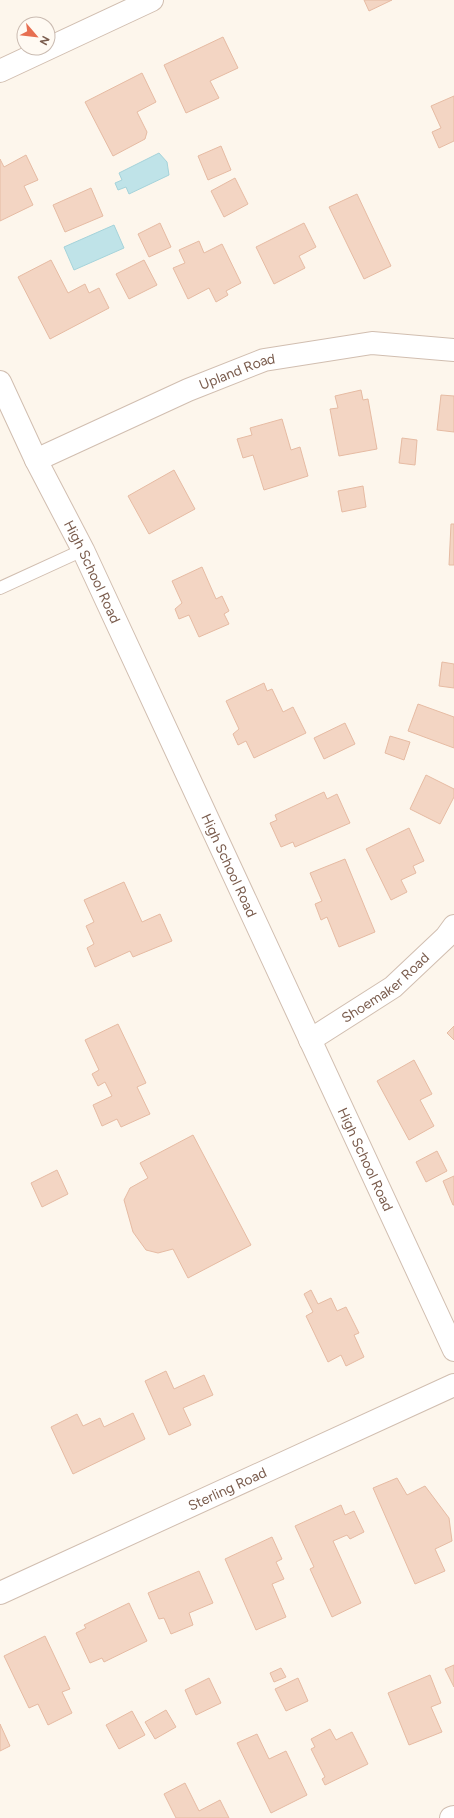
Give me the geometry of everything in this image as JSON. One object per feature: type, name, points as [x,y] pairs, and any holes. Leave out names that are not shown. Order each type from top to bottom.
[{"type":"street","points":[[0,71],[152,0]]},
{"type":"street","name":"Upland Road","points":[[36,460],[188,390],[264,360],[372,343],[454,350]]},
{"type":"street","name":"High School Road","points":[[0,382],[36,460],[84,550],[454,1350]]},
{"type":"street","name":"Shoemaker Road","points":[[310,1040],[393,986],[446,937],[454,926]]},
{"type":"street","name":"Sterling Road","points":[[0,1593],[454,1385]]},
{"type":"lane","points":[[0,588],[84,550]]},
{"type":"water","points":[[159,153],[167,162],[169,175],[129,194],[126,187],[118,190],[115,183],[122,180],[119,173]]},
{"type":"water","points":[[114,225],[124,248],[74,270],[64,247]]},
{"type":"building","points":[[364,0],[392,0],[369,11]]},
{"type":"building","points":[[223,37],[238,68],[210,81],[219,98],[186,113],[164,65]]},
{"type":"building","points":[[142,73],[156,102],[137,112],[147,132],[145,139],[113,156],[85,102]]},
{"type":"building","points":[[454,96],[454,141],[439,148],[432,132],[441,128],[431,106]]},
{"type":"building","points":[[221,146],[231,170],[208,180],[198,156]]},
{"type":"building","points":[[26,155],[38,180],[24,186],[33,205],[0,221],[0,159],[4,167]]},
{"type":"building","points":[[235,178],[248,204],[224,217],[211,191]]},
{"type":"building","points":[[91,188],[103,216],[65,232],[53,205]]},
{"type":"building","points":[[357,194],[391,266],[364,279],[329,207]]},
{"type":"building","points":[[160,223],[171,247],[149,257],[138,234]]},
{"type":"building","points":[[304,223],[316,247],[299,256],[305,268],[274,284],[256,247]]},
{"type":"building","points":[[199,241],[204,253],[222,244],[241,283],[226,291],[228,295],[216,302],[209,288],[188,299],[173,268],[185,263],[179,250]]},
{"type":"building","points":[[51,260],[68,293],[85,284],[89,293],[99,288],[109,308],[50,339],[18,277]]},
{"type":"building","points":[[144,260],[157,285],[129,299],[116,274]]},
{"type":"building","points":[[361,390],[363,400],[368,399],[377,449],[339,456],[330,409],[338,408],[335,396]]},
{"type":"building","points":[[441,395],[454,396],[454,432],[437,430]]},
{"type":"building","points":[[282,419],[291,450],[300,447],[308,476],[264,490],[253,455],[243,458],[237,439],[252,435],[250,428]]},
{"type":"building","points":[[402,438],[417,440],[415,465],[399,463]]},
{"type":"building","points":[[174,470],[195,509],[149,534],[128,496]]},
{"type":"building","points":[[363,486],[366,507],[342,512],[338,491]]},
{"type":"building","points":[[451,524],[454,524],[454,565],[449,565]]},
{"type":"building","points":[[202,567],[216,599],[222,596],[229,611],[224,614],[229,624],[199,637],[189,615],[179,619],[175,609],[182,603],[172,581]]},
{"type":"building","points":[[442,662],[454,664],[454,688],[439,686]]},
{"type":"building","points":[[264,683],[267,691],[272,689],[283,712],[293,707],[306,733],[254,758],[246,741],[238,745],[233,734],[239,729],[226,701]]},
{"type":"building","points":[[418,704],[454,717],[454,748],[408,731]]},
{"type":"building","points":[[345,723],[355,744],[324,759],[314,738]]},
{"type":"building","points":[[390,736],[410,742],[404,760],[385,753]]},
{"type":"building","points":[[426,775],[454,789],[454,797],[440,824],[410,809]]},
{"type":"building","points":[[324,792],[327,799],[337,794],[350,823],[295,847],[293,842],[281,847],[270,823],[277,820],[275,815]]},
{"type":"building","points":[[409,828],[424,861],[413,866],[416,873],[401,880],[407,892],[391,900],[366,849]]},
{"type":"building","points":[[345,859],[375,932],[339,947],[327,917],[321,920],[315,904],[322,901],[310,873]]},
{"type":"building","points":[[124,882],[142,922],[160,914],[172,941],[133,957],[130,951],[95,967],[87,948],[94,944],[86,926],[94,922],[84,900]]},
{"type":"building","points":[[118,1024],[146,1083],[137,1087],[150,1114],[121,1127],[117,1119],[102,1126],[93,1105],[112,1096],[105,1082],[98,1086],[92,1074],[99,1070],[85,1040]]},
{"type":"building","points":[[454,1026],[454,1040],[447,1033]]},
{"type":"building","points":[[414,1060],[432,1094],[420,1100],[434,1126],[409,1140],[377,1081]]},
{"type":"building","points":[[193,1135],[251,1245],[188,1278],[173,1249],[158,1253],[146,1250],[133,1232],[124,1200],[130,1188],[148,1178],[140,1163]]},
{"type":"building","points":[[437,1151],[447,1171],[426,1182],[416,1162]]},
{"type":"building","points":[[57,1170],[68,1194],[42,1207],[31,1183]]},
{"type":"building","points":[[454,1176],[454,1205],[453,1205],[443,1181]]},
{"type":"building","points":[[311,1290],[318,1304],[331,1298],[337,1311],[346,1307],[359,1333],[354,1335],[364,1357],[346,1366],[341,1355],[328,1362],[306,1316],[313,1312],[304,1294]]},
{"type":"building","points":[[166,1371],[174,1389],[204,1375],[213,1395],[183,1408],[191,1425],[169,1435],[145,1381]]},
{"type":"building","points":[[133,1413],[145,1439],[73,1474],[51,1427],[77,1414],[83,1426],[100,1418],[104,1427]]},
{"type":"building","points":[[397,1478],[407,1495],[425,1486],[449,1518],[452,1541],[435,1549],[445,1571],[415,1584],[373,1488]]},
{"type":"building","points":[[341,1505],[345,1515],[354,1511],[364,1532],[350,1539],[347,1535],[333,1541],[361,1603],[332,1617],[310,1569],[314,1567],[295,1526]]},
{"type":"building","points":[[272,1537],[282,1559],[276,1562],[284,1579],[272,1584],[286,1617],[256,1630],[225,1559]]},
{"type":"building","points":[[199,1571],[213,1603],[189,1613],[193,1625],[171,1634],[164,1618],[159,1619],[148,1593]]},
{"type":"building","points":[[129,1603],[147,1641],[104,1662],[102,1658],[90,1663],[76,1633],[86,1628],[84,1625]]},
{"type":"building","points":[[45,1636],[70,1689],[62,1692],[72,1713],[48,1725],[38,1704],[29,1708],[4,1656]]},
{"type":"building","points":[[454,1665],[454,1687],[445,1669]]},
{"type":"building","points":[[281,1668],[286,1677],[274,1682],[270,1673]]},
{"type":"building","points":[[430,1675],[441,1703],[431,1707],[442,1732],[409,1745],[388,1693]]},
{"type":"building","points":[[209,1678],[221,1703],[196,1715],[185,1690]]},
{"type":"building","points":[[298,1678],[308,1701],[286,1711],[275,1689]]},
{"type":"building","points":[[166,1710],[176,1727],[155,1739],[145,1722]]},
{"type":"building","points":[[132,1711],[145,1735],[119,1749],[106,1725]]},
{"type":"building","points":[[0,1724],[10,1746],[0,1751]]},
{"type":"building","points":[[330,1729],[336,1740],[352,1732],[368,1764],[325,1785],[322,1779],[325,1777],[311,1749],[315,1747],[311,1739]]},
{"type":"building","points":[[257,1734],[269,1759],[286,1751],[307,1795],[271,1813],[237,1743]]},
{"type":"building","points":[[185,1783],[199,1811],[220,1800],[229,1818],[176,1818],[164,1794]]}]
